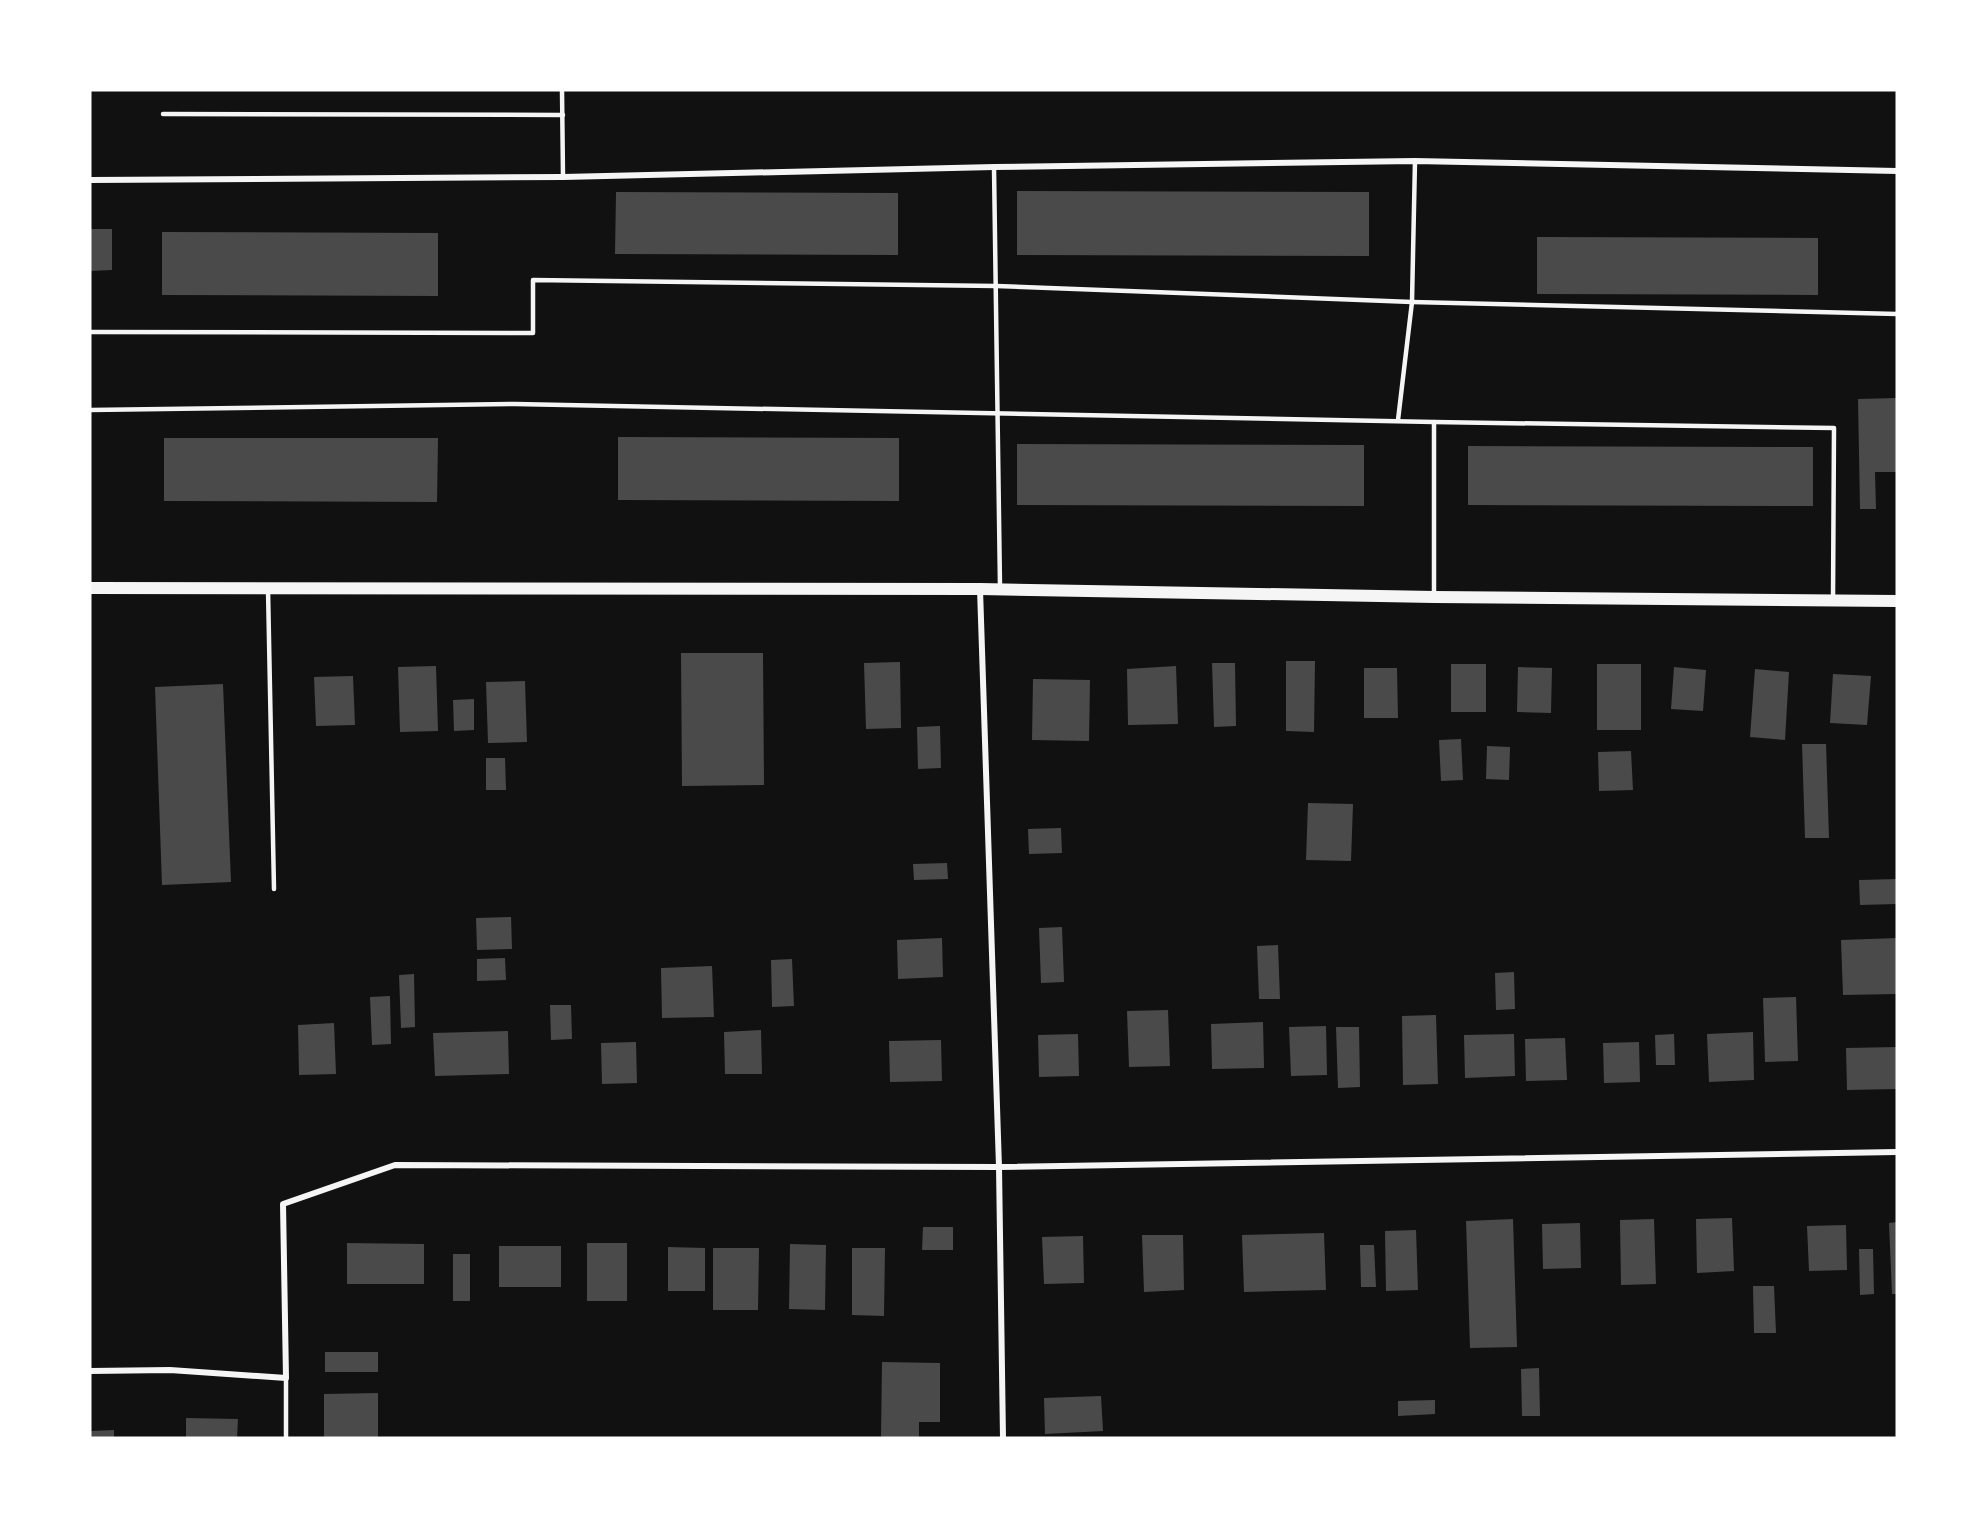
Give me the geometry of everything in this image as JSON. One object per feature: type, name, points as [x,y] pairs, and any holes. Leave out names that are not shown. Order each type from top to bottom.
[{"type":"main road","points":[[90,588],[1000,589],[1434,597],[1897,601]]},
{"type":"street","points":[[90,180],[563,177],[994,167],[1415,161],[1897,171]]},
{"type":"street","points":[[980,589],[999,1167],[1003,1438]]},
{"type":"street","points":[[90,1371],[170,1370],[286,1378],[283,1204],[395,1165],[999,1167],[1897,1152]]},
{"type":"lane","points":[[562,90],[563,177]]},
{"type":"lane","points":[[163,114],[563,115]]},
{"type":"lane","points":[[1398,420],[1412,302],[1415,161]]},
{"type":"lane","points":[[994,167],[1000,589]]},
{"type":"lane","points":[[90,332],[532,333],[533,280],[996,286],[1412,302],[1897,314]]},
{"type":"lane","points":[[90,410],[515,404],[1834,428],[1833,599]]},
{"type":"lane","points":[[1434,422],[1434,597]]},
{"type":"lane","points":[[268,588],[274,889]]},
{"type":"lane","points":[[286,1378],[286,1438]]},
{"type":"building","points":[[1017,191],[1369,192],[1369,256],[1017,255]]},
{"type":"building","points":[[616,192],[898,193],[898,255],[615,254]]},
{"type":"building","points":[[90,229],[112,229],[112,270],[90,271]]},
{"type":"building","points":[[162,232],[438,233],[438,296],[162,295]]},
{"type":"building","points":[[1537,237],[1818,238],[1818,295],[1537,294]]},
{"type":"building","points":[[1897,398],[1897,472],[1875,472],[1876,509],[1860,509],[1858,399]]},
{"type":"building","points":[[618,437],[899,438],[899,501],[618,500]]},
{"type":"building","points":[[164,438],[438,438],[437,502],[164,501]]},
{"type":"building","points":[[1017,444],[1364,445],[1364,506],[1017,505]]},
{"type":"building","points":[[1468,446],[1813,447],[1813,506],[1468,505]]},
{"type":"building","points":[[681,653],[763,653],[764,785],[682,786]]},
{"type":"building","points":[[1286,661],[1315,661],[1314,732],[1286,731]]},
{"type":"building","points":[[900,662],[901,728],[866,729],[864,663]]},
{"type":"building","points":[[1212,663],[1235,663],[1236,726],[1214,727]]},
{"type":"building","points":[[1451,664],[1486,664],[1486,712],[1451,712]]},
{"type":"building","points":[[1597,664],[1641,664],[1641,730],[1597,730]]},
{"type":"building","points":[[436,666],[438,731],[400,732],[398,667]]},
{"type":"building","points":[[1176,666],[1178,724],[1128,725],[1127,669]]},
{"type":"building","points":[[1518,667],[1552,668],[1551,713],[1517,712]]},
{"type":"building","points":[[1674,667],[1706,670],[1703,711],[1671,709]]},
{"type":"building","points":[[1364,668],[1397,668],[1398,718],[1364,718]]},
{"type":"building","points":[[1755,669],[1789,672],[1785,740],[1750,737]]},
{"type":"building","points":[[1833,674],[1871,676],[1867,725],[1830,723]]},
{"type":"building","points":[[353,676],[355,725],[316,726],[314,677]]},
{"type":"building","points":[[1033,679],[1090,680],[1089,741],[1032,740]]},
{"type":"building","points":[[525,681],[527,742],[488,743],[486,682]]},
{"type":"building","points":[[223,684],[231,882],[162,885],[155,687]]},
{"type":"building","points":[[474,699],[474,730],[454,731],[453,700]]},
{"type":"building","points":[[940,726],[941,768],[918,769],[917,727]]},
{"type":"building","points":[[1461,739],[1463,780],[1441,781],[1439,740]]},
{"type":"building","points":[[1802,744],[1826,744],[1829,838],[1805,838]]},
{"type":"building","points":[[1487,746],[1510,747],[1509,780],[1486,779]]},
{"type":"building","points":[[1631,751],[1633,790],[1599,791],[1598,752]]},
{"type":"building","points":[[486,758],[505,758],[506,790],[486,790]]},
{"type":"building","points":[[1308,803],[1353,804],[1351,861],[1306,860]]},
{"type":"building","points":[[1061,828],[1062,853],[1029,854],[1028,829]]},
{"type":"building","points":[[947,863],[948,879],[914,880],[913,864]]},
{"type":"building","points":[[1897,879],[1897,904],[1860,905],[1859,880]]},
{"type":"building","points":[[511,917],[512,949],[477,950],[476,918]]},
{"type":"building","points":[[1062,927],[1064,982],[1041,983],[1039,928]]},
{"type":"building","points":[[942,938],[943,977],[898,979],[897,940]]},
{"type":"building","points":[[1897,938],[1897,994],[1843,995],[1841,940]]},
{"type":"building","points":[[1278,945],[1280,999],[1259,999],[1257,946]]},
{"type":"building","points":[[505,958],[506,980],[477,981],[477,959]]},
{"type":"building","points":[[792,959],[794,1006],[772,1007],[771,960]]},
{"type":"building","points":[[712,966],[714,1017],[662,1018],[661,968]]},
{"type":"building","points":[[1514,972],[1515,1009],[1496,1010],[1495,973]]},
{"type":"building","points":[[414,974],[415,1027],[401,1028],[399,975]]},
{"type":"building","points":[[390,996],[391,1044],[372,1045],[370,997]]},
{"type":"building","points":[[1796,997],[1798,1061],[1765,1062],[1763,998]]},
{"type":"building","points":[[550,1005],[571,1005],[572,1039],[551,1040]]},
{"type":"building","points":[[1168,1010],[1170,1066],[1129,1067],[1127,1011]]},
{"type":"building","points":[[1436,1015],[1438,1084],[1403,1085],[1402,1016]]},
{"type":"building","points":[[1263,1022],[1264,1068],[1212,1069],[1211,1024]]},
{"type":"building","points":[[334,1023],[336,1074],[299,1075],[298,1025]]},
{"type":"building","points":[[1326,1026],[1327,1075],[1291,1076],[1289,1027]]},
{"type":"building","points":[[1336,1027],[1359,1027],[1360,1087],[1338,1088]]},
{"type":"building","points":[[761,1030],[762,1074],[725,1074],[724,1032]]},
{"type":"building","points":[[508,1031],[509,1074],[435,1076],[433,1033]]},
{"type":"building","points":[[1753,1032],[1754,1080],[1709,1082],[1707,1034]]},
{"type":"building","points":[[1078,1034],[1079,1076],[1039,1077],[1038,1035]]},
{"type":"building","points":[[1514,1034],[1515,1076],[1465,1078],[1464,1035]]},
{"type":"building","points":[[1674,1034],[1675,1065],[1656,1065],[1655,1035]]},
{"type":"building","points":[[1565,1038],[1567,1080],[1526,1081],[1525,1039]]},
{"type":"building","points":[[941,1040],[942,1081],[890,1082],[889,1041]]},
{"type":"building","points":[[636,1042],[637,1083],[602,1084],[601,1043]]},
{"type":"building","points":[[1639,1042],[1640,1082],[1604,1083],[1603,1043]]},
{"type":"building","points":[[1897,1047],[1897,1089],[1847,1090],[1846,1048]]},
{"type":"building","points":[[1732,1218],[1734,1271],[1697,1273],[1696,1219]]},
{"type":"building","points":[[1513,1219],[1517,1347],[1470,1348],[1466,1221]]},
{"type":"building","points":[[1654,1219],[1656,1284],[1621,1285],[1620,1220]]},
{"type":"building","points":[[1897,1222],[1897,1294],[1892,1294],[1889,1223]]},
{"type":"building","points":[[1580,1223],[1581,1268],[1543,1269],[1542,1224]]},
{"type":"building","points":[[1846,1225],[1847,1270],[1809,1271],[1807,1226]]},
{"type":"building","points":[[923,1227],[953,1227],[953,1250],[922,1250]]},
{"type":"building","points":[[1416,1230],[1418,1290],[1386,1291],[1385,1231]]},
{"type":"building","points":[[1324,1233],[1326,1290],[1244,1292],[1242,1235]]},
{"type":"building","points":[[1142,1235],[1183,1235],[1184,1290],[1144,1292]]},
{"type":"building","points":[[1083,1236],[1084,1283],[1044,1284],[1042,1237]]},
{"type":"building","points":[[347,1243],[424,1244],[424,1284],[347,1284]]},
{"type":"building","points":[[587,1243],[627,1243],[627,1301],[587,1301]]},
{"type":"building","points":[[790,1244],[826,1245],[825,1310],[789,1309]]},
{"type":"building","points":[[1360,1245],[1374,1245],[1376,1287],[1361,1287]]},
{"type":"building","points":[[499,1246],[561,1246],[561,1287],[499,1287]]},
{"type":"building","points":[[668,1247],[705,1248],[705,1291],[668,1291]]},
{"type":"building","points":[[713,1248],[759,1248],[758,1310],[713,1310]]},
{"type":"building","points":[[852,1248],[885,1248],[884,1316],[852,1315]]},
{"type":"building","points":[[1859,1249],[1873,1249],[1874,1294],[1860,1295]]},
{"type":"building","points":[[453,1254],[470,1254],[470,1301],[453,1301]]},
{"type":"building","points":[[1753,1286],[1774,1286],[1776,1333],[1754,1333]]},
{"type":"building","points":[[325,1352],[378,1352],[378,1372],[325,1372]]},
{"type":"building","points":[[882,1362],[940,1363],[940,1422],[919,1422],[919,1438],[881,1438]]},
{"type":"building","points":[[1539,1368],[1540,1416],[1522,1416],[1521,1369]]},
{"type":"building","points":[[378,1393],[378,1438],[324,1438],[324,1394]]},
{"type":"building","points":[[1101,1396],[1103,1431],[1045,1434],[1044,1398]]},
{"type":"building","points":[[1435,1400],[1435,1414],[1398,1416],[1398,1401]]},
{"type":"building","points":[[186,1418],[238,1419],[237,1438],[186,1438]]},
{"type":"building","points":[[114,1430],[114,1438],[90,1438],[90,1431]]}]
